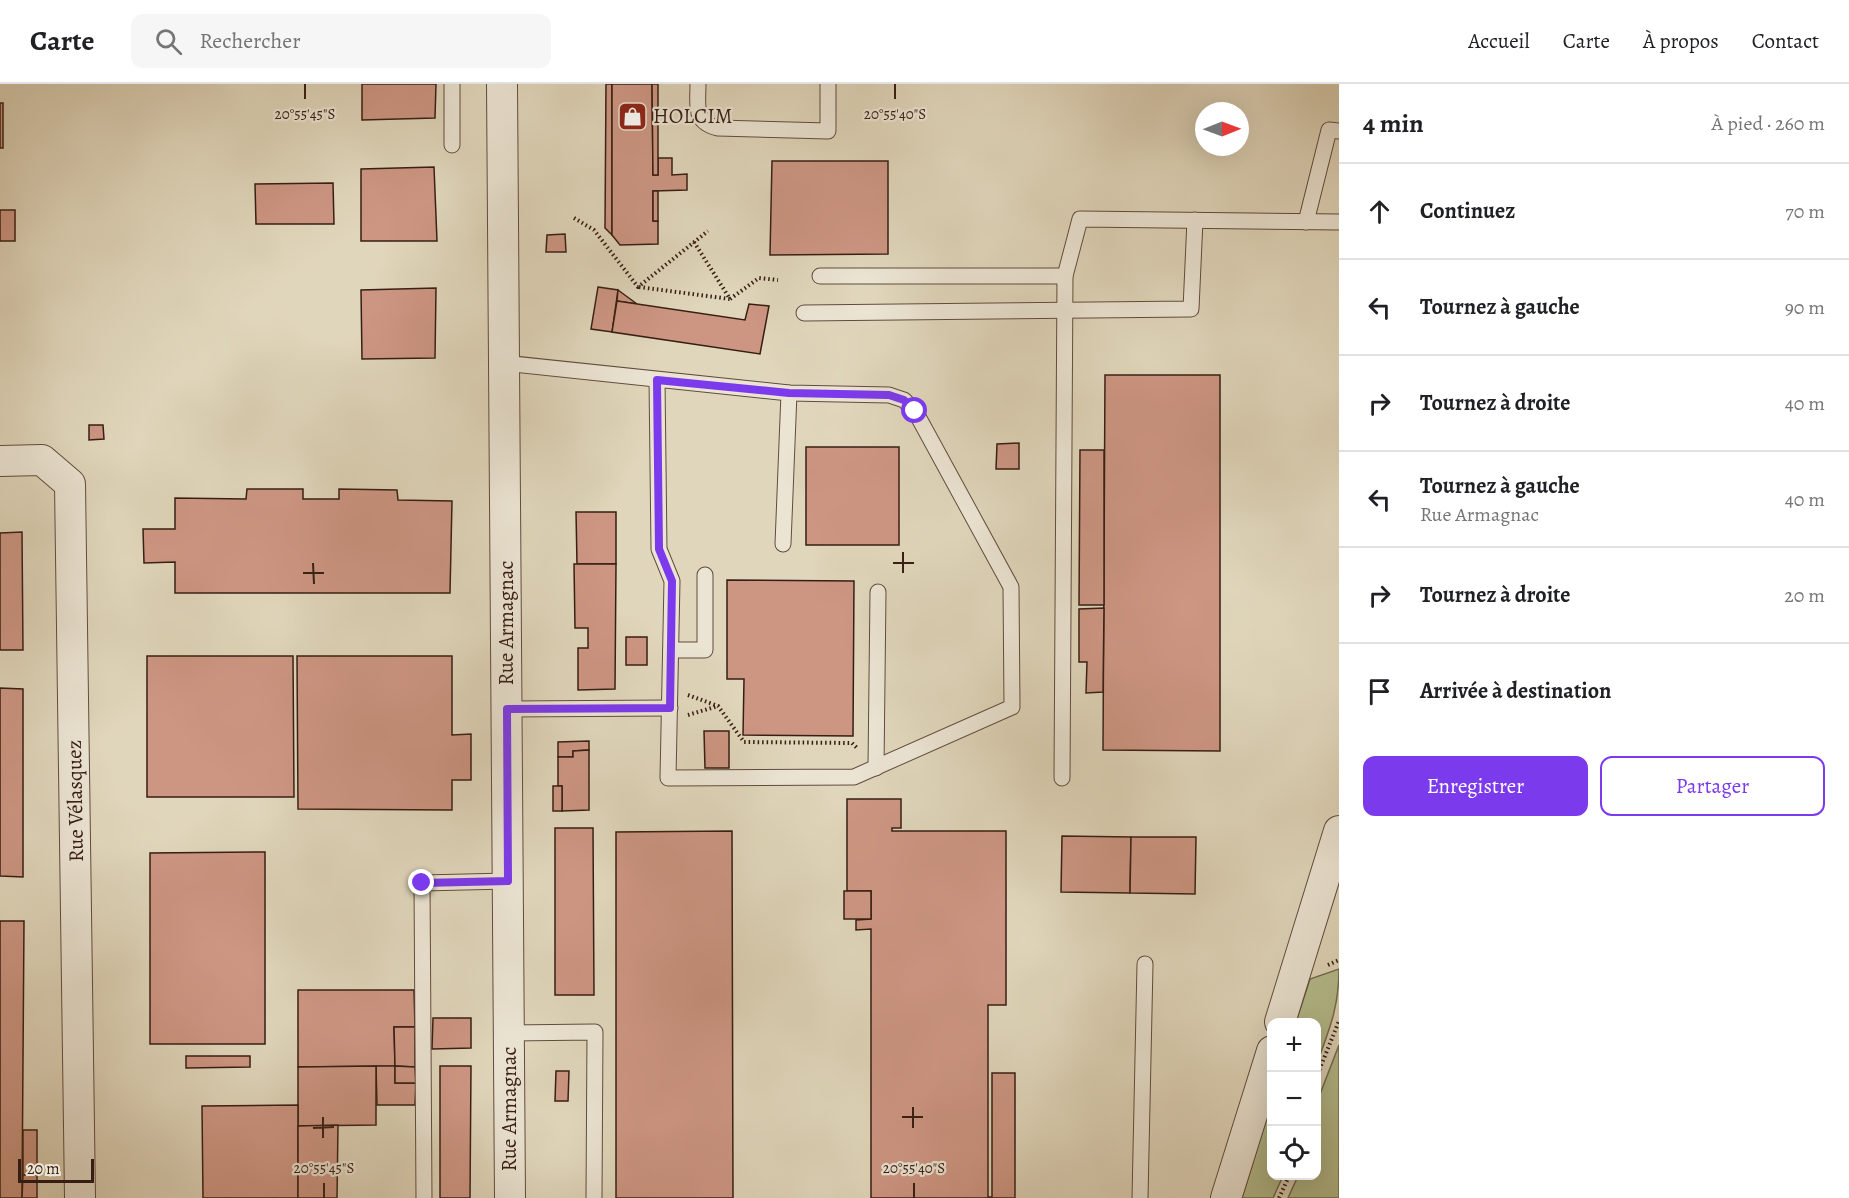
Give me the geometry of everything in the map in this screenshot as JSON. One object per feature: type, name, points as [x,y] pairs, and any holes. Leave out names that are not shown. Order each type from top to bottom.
[{"type":"street","name":"Rue Armagnac","points":[[502,84],[510,1198]]},
{"type":"street","name":"Rue Vélasquez","points":[[0,461],[42,460],[70,484],[80,1198]]},
{"type":"street","points":[[1282,1018],[1339,831]]},
{"type":"street","points":[[1226,1198],[1267,1067]]},
{"type":"lane","points":[[452,84],[452,145]]},
{"type":"lane","points":[[698,84],[699,114],[702,122],[708,126],[828,131],[828,84]]},
{"type":"lane","points":[[1306,222],[1329,130],[1339,130]]},
{"type":"lane","points":[[1062,778],[1065,276],[1080,219],[1339,222]]},
{"type":"lane","points":[[804,313],[1191,309],[1196,220]]},
{"type":"lane","points":[[820,276],[1065,276]]},
{"type":"lane","points":[[504,363],[789,393],[889,395],[904,400],[915,411],[1011,587],[1012,707],[854,777],[668,778],[676,713],[671,650],[672,581],[659,549],[657,380]]},
{"type":"lane","points":[[783,544],[789,393]]},
{"type":"lane","points":[[671,650],[705,650],[705,575]]},
{"type":"lane","points":[[876,768],[878,592]]},
{"type":"lane","points":[[507,709],[676,713]]},
{"type":"lane","points":[[424,1198],[422,883],[508,881]]},
{"type":"lane","points":[[1140,1198],[1145,964]]},
{"type":"lane","points":[[509,1033],[595,1032],[594,1198]]},
{"type":"path","points":[[574,218],[594,230],[638,287],[730,299],[759,278],[778,280]]},
{"type":"path","points":[[638,287],[708,231]]},
{"type":"path","points":[[694,242],[730,299]]},
{"type":"path","points":[[682,693],[718,706],[744,742],[852,743],[876,768]]},
{"type":"path","points":[[676,713],[718,706]]},
{"type":"path","points":[[1319,1072],[1339,1021]]},
{"type":"path","points":[[1279,1198],[1287,1180]]},
{"type":"green space","points":[[1339,969],[1335,1006],[1321,1052],[1321,1018],[1297,1018],[1310,979]]},
{"type":"green space","points":[[1339,1045],[1339,1198],[1288,1198],[1296,1180],[1321,1180],[1321,1092]]},
{"type":"green space","points":[[1267,1116],[1267,1180],[1281,1180],[1273,1198],[1242,1198]]},
{"type":"building","points":[[362,84],[436,84],[435,118],[362,120]]},
{"type":"building","points":[[606,84],[612,84],[612,235],[605,228]]},
{"type":"building","points":[[612,84],[652,84],[653,175],[658,175],[658,158],[672,158],[672,175],[687,174],[687,190],[653,191],[653,221],[658,221],[658,244],[620,245],[612,235]]},
{"type":"building","points":[[652,84],[658,84],[658,175],[653,175]]},
{"type":"building","points":[[0,103],[3,103],[3,148],[0,148]]},
{"type":"building","points":[[772,161],[888,161],[888,254],[770,255]]},
{"type":"building","points":[[434,167],[437,241],[361,241],[361,169]]},
{"type":"building","points":[[333,183],[334,224],[256,224],[255,184]]},
{"type":"building","points":[[653,191],[658,191],[658,221],[653,221]]},
{"type":"building","points":[[0,210],[15,210],[15,241],[0,241]]},
{"type":"building","points":[[565,234],[566,252],[546,252],[547,235]]},
{"type":"building","points":[[598,287],[618,290],[612,332],[591,329]]},
{"type":"building","points":[[436,288],[435,358],[362,359],[361,290]]},
{"type":"building","points":[[618,290],[637,304],[617,301]]},
{"type":"building","points":[[617,301],[745,320],[749,304],[769,306],[760,354],[612,332]]},
{"type":"building","points":[[1105,375],[1220,375],[1220,751],[1103,750]]},
{"type":"building","points":[[89,425],[103,425],[104,439],[89,440]]},
{"type":"building","points":[[1019,443],[1019,469],[996,469],[997,444]]},
{"type":"building","points":[[806,447],[899,447],[899,545],[806,545]]},
{"type":"building","points":[[1080,450],[1104,450],[1104,605],[1079,605]]},
{"type":"building","points":[[247,489],[303,489],[303,499],[339,499],[339,489],[397,490],[398,500],[452,501],[450,593],[175,593],[175,562],[144,563],[143,529],[175,529],[175,498],[246,499]]},
{"type":"building","points":[[576,512],[616,512],[616,564],[577,564]]},
{"type":"building","points":[[22,532],[23,650],[0,650],[0,533]]},
{"type":"building","points":[[574,564],[616,564],[615,689],[578,690],[578,648],[588,648],[588,628],[575,628]]},
{"type":"building","points":[[727,580],[854,581],[853,736],[743,735],[744,679],[727,679]]},
{"type":"building","points":[[1104,608],[1103,692],[1086,693],[1087,662],[1079,662],[1079,609]]},
{"type":"building","points":[[626,637],[647,637],[647,665],[626,665]]},
{"type":"building","points":[[147,656],[293,656],[294,797],[147,797]]},
{"type":"building","points":[[297,656],[452,656],[452,735],[471,734],[471,780],[452,780],[452,810],[298,809]]},
{"type":"building","points":[[0,688],[23,689],[23,877],[0,876]]},
{"type":"building","points":[[704,731],[729,731],[729,768],[705,768]]},
{"type":"building","points":[[589,741],[589,750],[573,751],[573,757],[558,757],[558,742]]},
{"type":"building","points":[[589,750],[589,810],[562,811],[562,786],[558,786],[558,757],[573,757],[573,751]]},
{"type":"building","points":[[553,786],[562,786],[562,811],[553,811]]},
{"type":"building","points":[[847,799],[901,799],[901,828],[892,828],[892,831],[1006,831],[1006,1005],[988,1005],[988,1197],[992,1197],[992,1073],[1015,1073],[1015,1198],[871,1198],[871,929],[856,930],[856,920],[871,919],[871,891],[847,891]]},
{"type":"building","points":[[555,828],[593,828],[594,995],[555,995]]},
{"type":"building","points":[[732,831],[733,1198],[616,1198],[616,832]]},
{"type":"building","points":[[1062,836],[1131,837],[1130,893],[1061,892]]},
{"type":"building","points":[[1131,837],[1196,837],[1195,894],[1130,893]]},
{"type":"building","points":[[265,852],[265,1044],[150,1044],[150,853]]},
{"type":"building","points":[[844,891],[871,891],[871,919],[844,919]]},
{"type":"building","points":[[0,921],[24,921],[22,1198],[0,1198]]},
{"type":"building","points":[[298,990],[414,990],[415,1027],[394,1027],[395,1066],[298,1067]]},
{"type":"building","points":[[433,1018],[471,1018],[471,1048],[432,1049]]},
{"type":"building","points":[[394,1027],[415,1027],[415,1067],[395,1066]]},
{"type":"building","points":[[186,1056],[250,1056],[250,1067],[186,1068]]},
{"type":"building","points":[[376,1066],[395,1066],[395,1083],[416,1083],[415,1105],[377,1105]]},
{"type":"building","points":[[376,1066],[376,1125],[298,1126],[298,1067]]},
{"type":"building","points":[[395,1066],[415,1067],[416,1083],[395,1083]]},
{"type":"building","points":[[440,1066],[471,1066],[470,1198],[440,1198]]},
{"type":"building","points":[[556,1071],[569,1071],[568,1101],[555,1101]]},
{"type":"building","points":[[298,1105],[298,1198],[203,1198],[202,1106]]},
{"type":"building","points":[[338,1125],[337,1198],[298,1198],[298,1126]]},
{"type":"building","points":[[23,1130],[37,1130],[37,1175],[23,1175]]},
{"type":"building","points":[[23,1175],[37,1175],[37,1198],[22,1198]]},
{"type":"place","name":"HOLCIM","points":[[632,116]]},
{"type":"route","points":[[422,883],[508,881],[507,709],[670,708],[672,581],[659,549],[657,380],[789,393],[889,395],[904,400],[915,411]]}]
